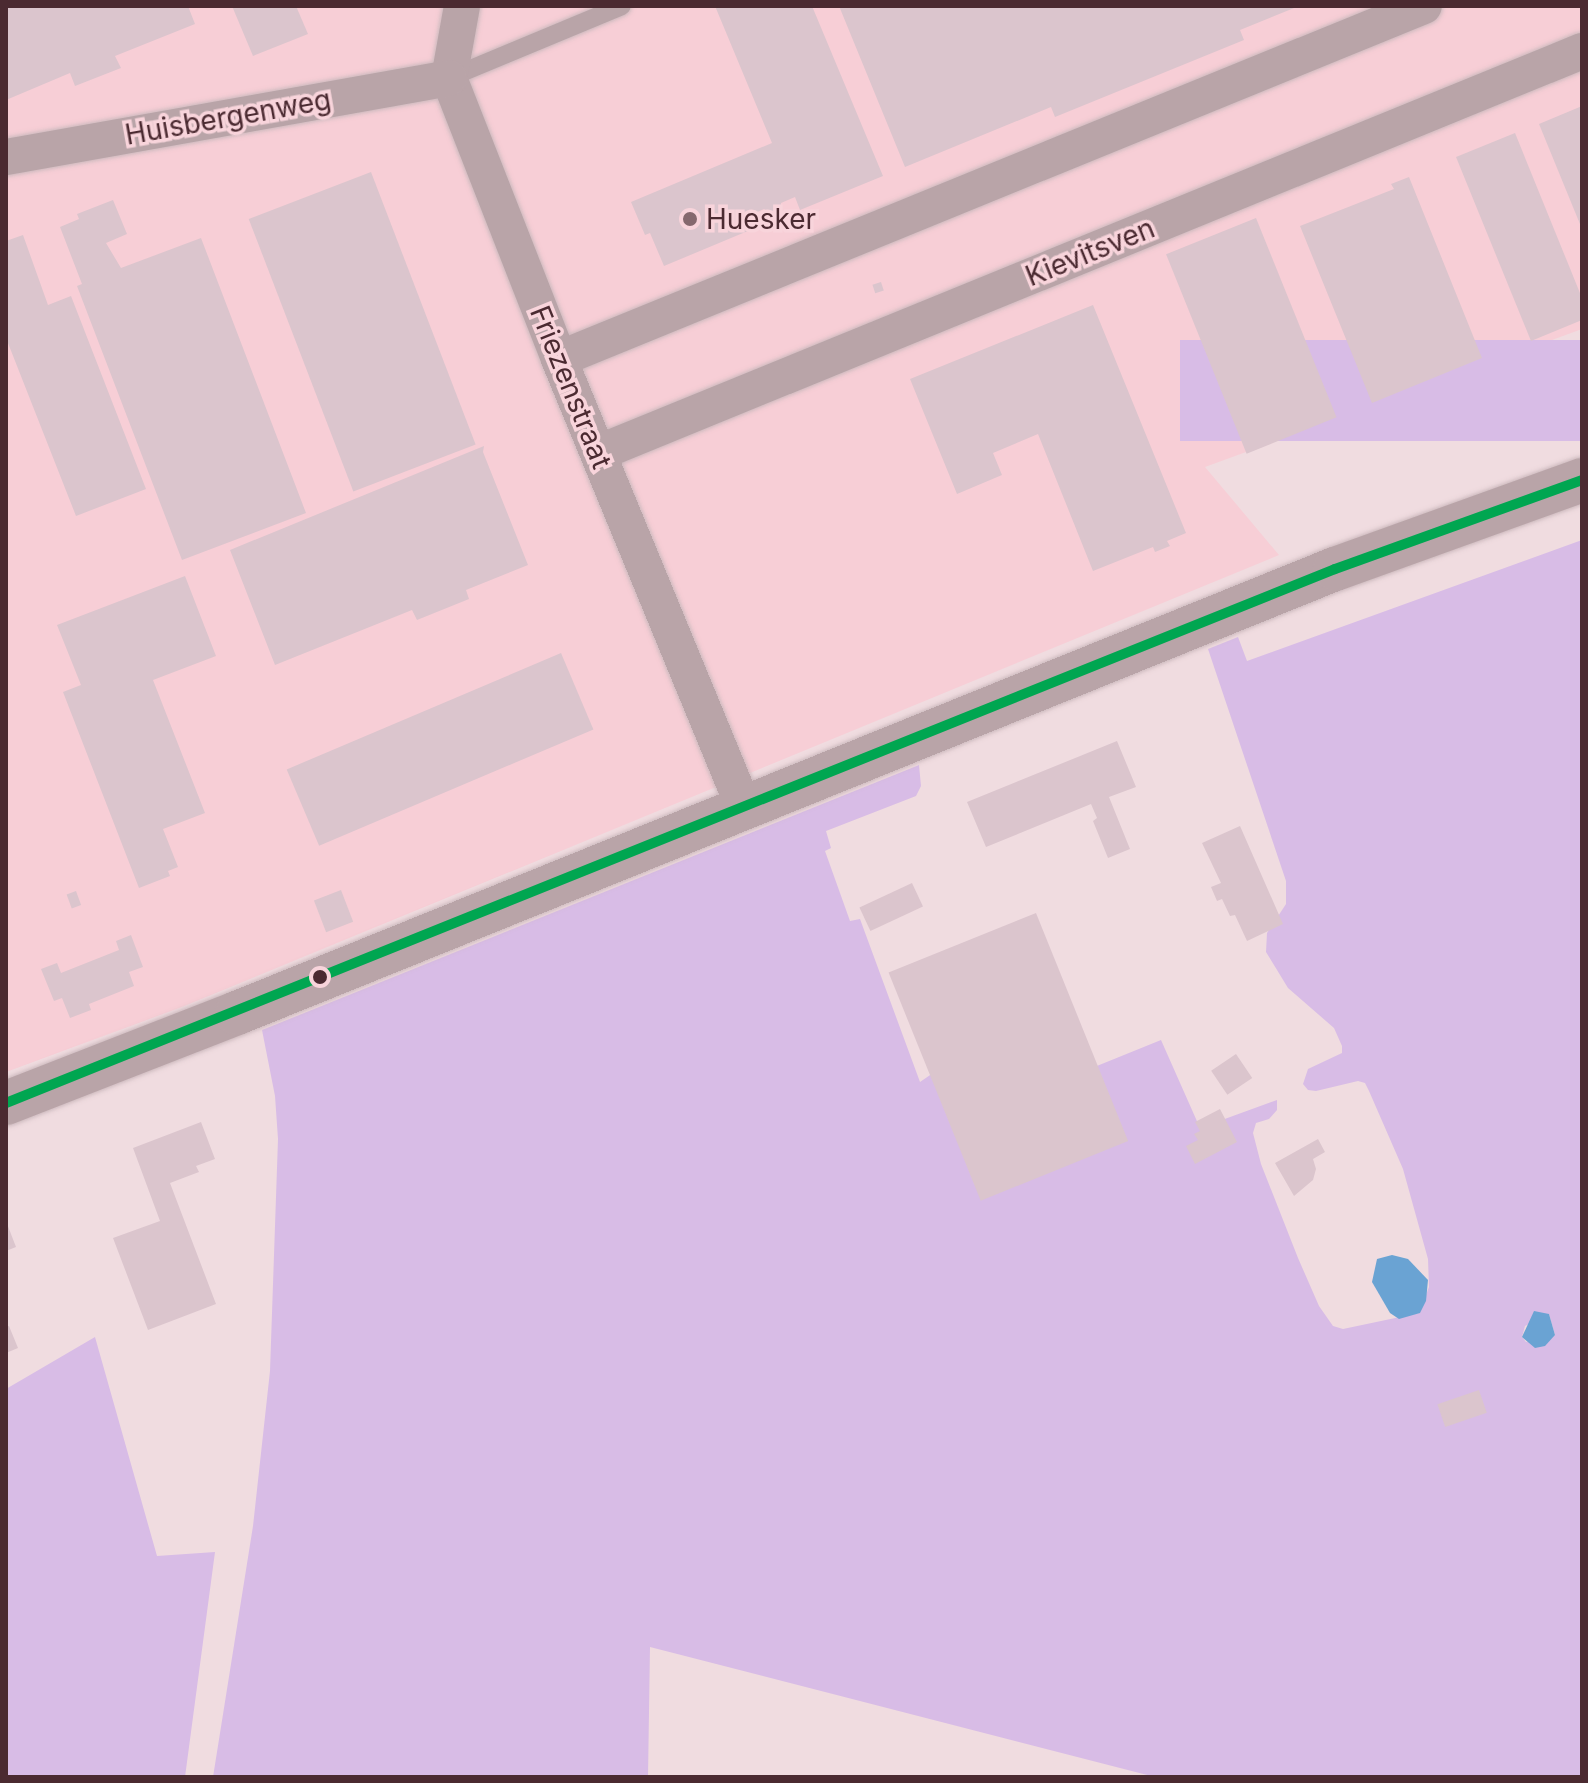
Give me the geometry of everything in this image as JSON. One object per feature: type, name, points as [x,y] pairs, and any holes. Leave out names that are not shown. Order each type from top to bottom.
[{"type":"street","points":[[449,78],[462,6]]},
{"type":"street","points":[[559,359],[1424,6]]},
{"type":"street","name":"Kievitsven","points":[[598,453],[1582,51]]},
{"type":"street","name":"Huisbergenweg","points":[[6,157],[449,78]]},
{"type":"street","name":"Friezenstraat","points":[[449,78],[559,359],[743,806]]},
{"type":"street","points":[[6,1103],[237,1013],[1335,569],[1582,480]]},
{"type":"lane","points":[[449,78],[622,6]]},
{"type":"shaded area","points":[[6,6],[1582,6],[1582,329],[1205,467],[1279,555],[182,1007],[6,1072]]},
{"type":"shaded area","points":[[1180,340],[1582,340],[1582,441],[1180,441]]},
{"type":"shaded area","points":[[1582,540],[1582,1777],[1155,1777],[650,1647],[648,1777],[213,1777],[253,1526],[270,1371],[278,1139],[275,1096],[262,1030],[919,765],[921,786],[916,796],[826,831],[831,848],[825,851],[850,921],[860,919],[920,1082],[949,1062],[1013,1100],[1161,1040],[1200,1128],[1277,1100],[1277,1110],[1269,1119],[1256,1123],[1253,1133],[1261,1164],[1298,1258],[1319,1306],[1333,1326],[1343,1329],[1419,1313],[1429,1287],[1428,1259],[1403,1169],[1365,1083],[1358,1081],[1316,1091],[1308,1090],[1303,1084],[1308,1069],[1342,1053],[1342,1046],[1334,1028],[1288,988],[1266,952],[1267,933],[1286,904],[1286,881],[1208,649],[1238,637],[1247,661]],"holes":[[[1549,1314],[1555,1335],[1526,1342],[1522,1337],[1525,1326]]]},
{"type":"shaded area","points":[[95,1337],[157,1556],[215,1552],[185,1777],[6,1777],[6,1389]]},
{"type":"water","points":[[1392,1255],[1408,1259],[1428,1280],[1426,1301],[1420,1313],[1399,1319],[1390,1313],[1372,1282],[1377,1259]]},
{"type":"water","points":[[1534,1311],[1549,1314],[1555,1335],[1545,1346],[1535,1348],[1522,1337]]},
{"type":"building","points":[[6,6],[188,6],[195,24],[115,56],[121,68],[75,86],[70,73],[6,100]]},
{"type":"building","points":[[232,6],[296,6],[308,34],[253,56]]},
{"type":"building","points":[[715,6],[812,6],[883,176],[800,210],[795,197],[781,203],[781,210],[774,215],[764,209],[751,215],[755,228],[664,266],[650,233],[645,235],[631,202],[772,143]]},
{"type":"building","points":[[839,6],[1299,6],[1240,30],[1244,40],[1055,117],[1051,107],[905,167]]},
{"type":"building","points":[[1582,106],[1582,229],[1539,124]]},
{"type":"building","points":[[1515,133],[1582,298],[1582,320],[1531,341],[1456,157]]},
{"type":"building","points":[[371,172],[476,445],[353,492],[249,219]]},
{"type":"building","points":[[1409,177],[1482,358],[1372,403],[1300,226],[1394,189],[1391,184]]},
{"type":"building","points":[[113,200],[127,234],[106,243],[121,268],[201,238],[306,513],[182,560],[77,286],[82,284],[60,227],[79,219],[77,214]]},
{"type":"building","points":[[1256,218],[1337,417],[1247,454],[1166,254]]},
{"type":"building","points":[[23,235],[48,305],[71,296],[146,489],[76,516],[6,338],[6,241]]},
{"type":"building","points":[[881,282],[884,291],[875,293],[872,285]]},
{"type":"building","points":[[1093,305],[1186,533],[1167,541],[1170,546],[1155,552],[1153,547],[1093,571],[1038,434],[993,453],[1002,475],[957,494],[910,379]]},
{"type":"building","points":[[484,446],[483,452],[528,565],[466,590],[469,599],[417,620],[412,610],[275,665],[230,550]]},
{"type":"building","points":[[185,576],[216,656],[153,680],[205,813],[163,829],[178,867],[168,871],[170,876],[139,888],[63,692],[81,685],[57,625]]},
{"type":"building","points":[[561,653],[593,729],[319,846],[287,769]]},
{"type":"building","points":[[1117,741],[1136,787],[1109,797],[1130,849],[1108,858],[1093,821],[1097,818],[1091,804],[986,847],[967,802]]},
{"type":"building","points":[[1240,826],[1283,924],[1247,941],[1235,915],[1230,916],[1222,899],[1217,901],[1211,887],[1221,883],[1202,843]]},
{"type":"building","points":[[912,883],[923,907],[870,931],[859,908]]},
{"type":"building","points":[[341,890],[353,922],[326,932],[314,900]]},
{"type":"building","points":[[76,891],[81,905],[72,909],[67,894]]},
{"type":"building","points":[[1036,913],[1128,1141],[981,1201],[889,973]]},
{"type":"building","points":[[131,935],[143,967],[129,972],[134,986],[89,1004],[91,1010],[70,1018],[62,998],[54,1001],[41,969],[57,963],[61,973],[119,950],[116,941]]},
{"type":"building","points":[[1236,1054],[1252,1078],[1227,1095],[1211,1071]]},
{"type":"building","points":[[1220,1109],[1237,1142],[1195,1164],[1186,1146],[1198,1140],[1194,1134],[1200,1131],[1195,1122]]},
{"type":"building","points":[[201,1122],[215,1159],[196,1166],[199,1172],[170,1183],[216,1304],[148,1330],[113,1238],[160,1221],[133,1148]]},
{"type":"building","points":[[1318,1139],[1325,1152],[1313,1159],[1316,1169],[1313,1180],[1294,1196],[1275,1163]]},
{"type":"building","points":[[6,1221],[16,1247],[6,1251]]},
{"type":"building","points":[[9,1326],[18,1348],[6,1353],[6,1327]]},
{"type":"building","points":[[1479,1390],[1487,1413],[1445,1427],[1437,1404]]},
{"type":"transit line","points":[[6,1103],[1335,569],[1582,480]]},
{"type":"place","name":"Huesker","points":[[690,219]]}]
